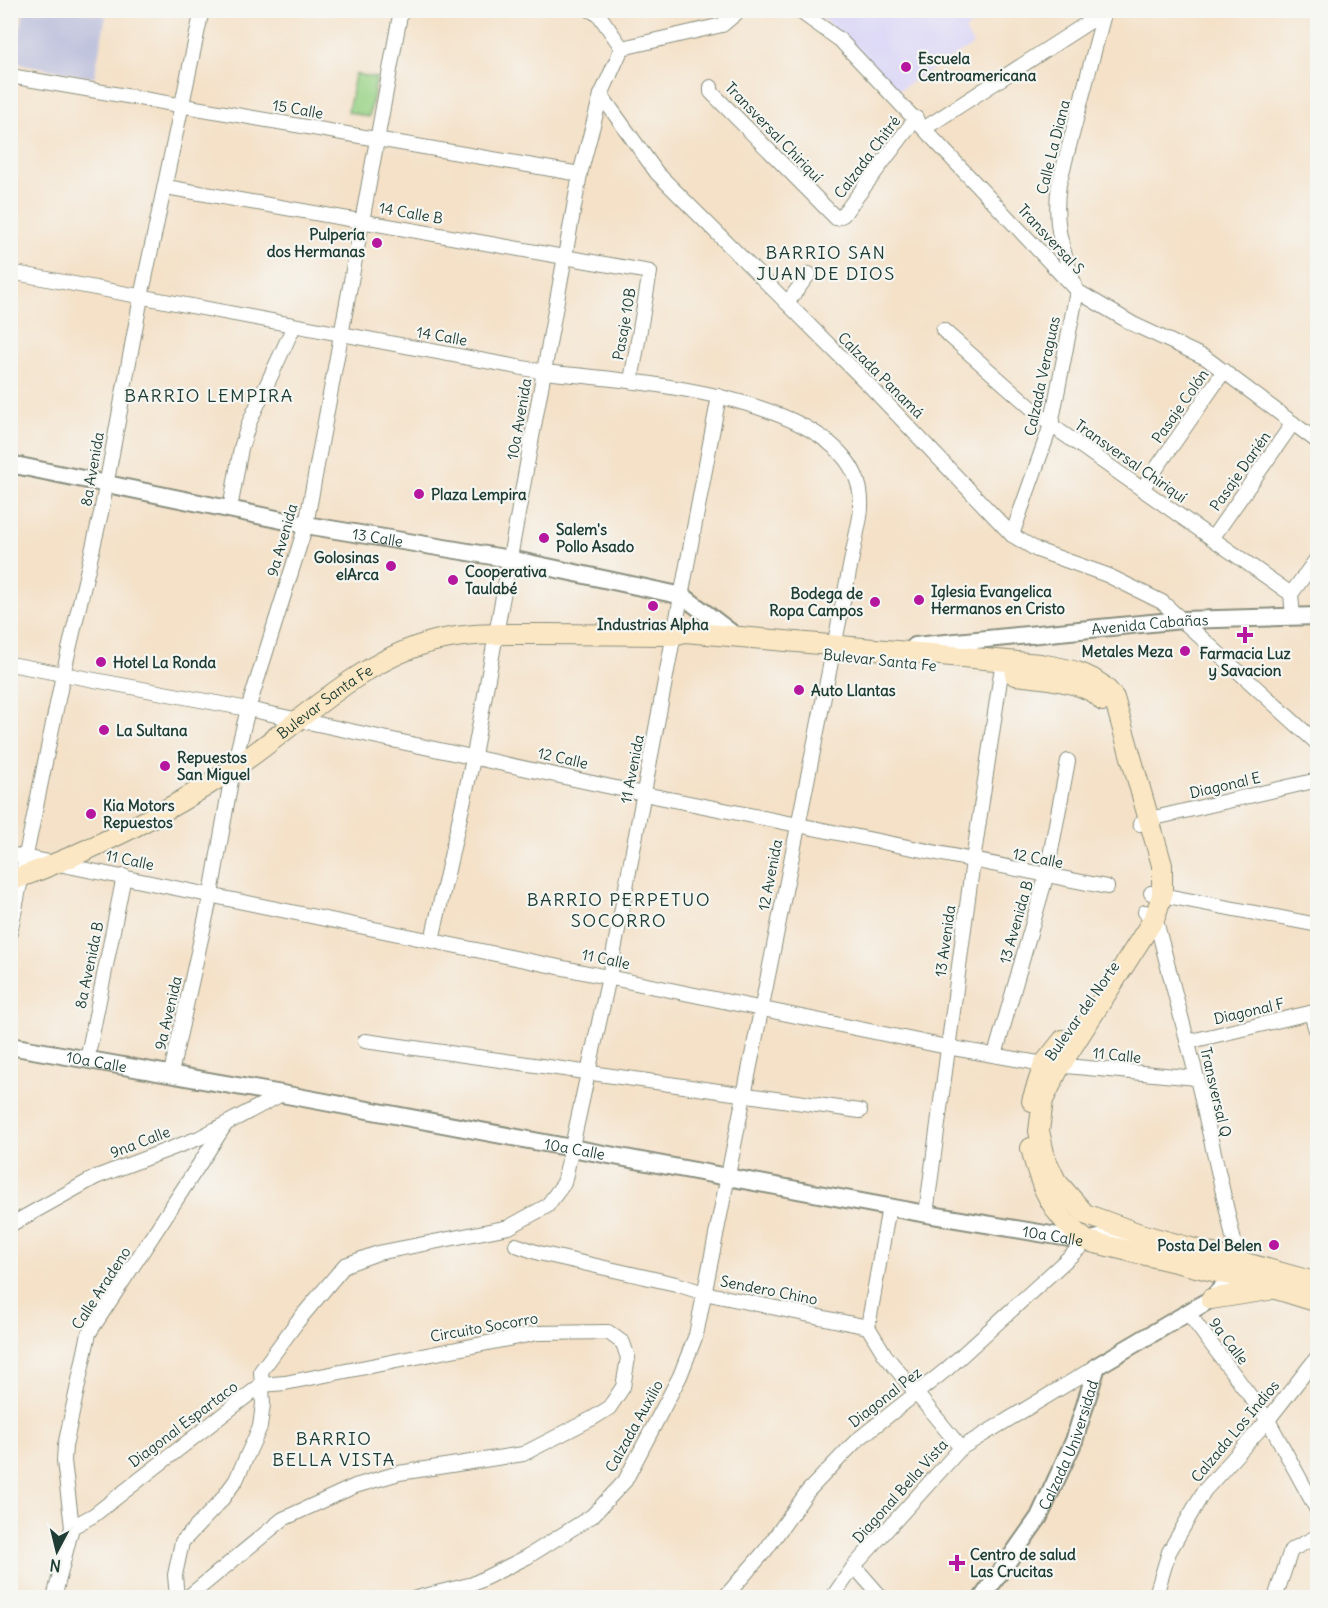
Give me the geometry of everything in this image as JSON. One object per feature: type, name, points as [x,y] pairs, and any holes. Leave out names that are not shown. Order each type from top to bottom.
[{"type":"main road","name":"Bulevar Santa Fe","points":[[20,872],[58,863],[146,820],[233,769],[373,668],[396,655],[424,644],[458,636],[496,634],[673,635],[685,632],[733,634],[902,662],[1087,682]]},
{"type":"main road","name":"Bulevar Santa Fe","points":[[673,635],[685,641],[832,649],[874,648],[1040,664],[1087,682]]},
{"type":"main road","points":[[1087,682],[1107,688],[1114,699],[1145,821],[1162,865],[1153,904]]},
{"type":"main road","name":"Bulevar del Norte","points":[[1153,904],[1033,1096],[1030,1125],[1031,1146],[1038,1176],[1058,1214],[1069,1228],[1087,1241],[1317,1283]]},
{"type":"main road","name":"Bulevar del Norte","points":[[1052,1065],[1043,1100],[1039,1131],[1046,1158],[1056,1181],[1085,1214],[1236,1267],[1284,1290],[1317,1302]]},
{"type":"main road","points":[[1211,1299],[1240,1293],[1284,1290]]},
{"type":"street","name":"8a Avenida","points":[[10,933],[20,872],[101,513],[141,297],[202,10]]},
{"type":"street","name":"9a Avenida","points":[[171,1073],[211,894],[233,769],[248,709],[306,525],[401,10]]},
{"type":"street","points":[[590,10],[599,15],[622,48],[722,25],[740,10]]},
{"type":"street","name":"Transversal S","points":[[798,10],[816,15],[921,123],[1038,252],[1077,291],[1133,324],[1206,358],[1317,442]]},
{"type":"street","name":"Calle La Diana","points":[[1077,291],[1058,238],[1055,211],[1059,184],[1105,10]]},
{"type":"street","points":[[921,123],[1092,20]]},
{"type":"street","name":"10a Avenida","points":[[432,940],[474,755],[580,174],[601,95],[622,48]]},
{"type":"street","name":"15 Calle","points":[[10,76],[580,174]]},
{"type":"street","name":"Transversal Chiriquí","points":[[711,87],[711,92],[833,217],[843,215]]},
{"type":"street","name":"Calzada Panamá","points":[[601,95],[657,173],[1012,535],[1037,550],[1107,575],[1162,603],[1317,744]]},
{"type":"street","name":"Calzada Chitré","points":[[843,215],[921,123]]},
{"type":"street","name":"14 Calle B","points":[[166,188],[650,272]]},
{"type":"street","name":"14 Calle","points":[[10,272],[544,372],[631,381],[719,396],[788,416],[828,440],[849,466]]},
{"type":"street","name":"Pasaje 10B","points":[[631,381],[650,272]]},
{"type":"street","points":[[787,303],[808,274]]},
{"type":"street","name":"Calzada Veraguas","points":[[1012,535],[1051,425],[1077,291]]},
{"type":"street","points":[[230,509],[241,448],[249,423],[294,326]]},
{"type":"street","name":"Transversal Chiriquí","points":[[943,330],[1051,425],[1291,594]]},
{"type":"street","name":"Pasaje Colón","points":[[1142,489],[1224,371]]},
{"type":"street","name":"11 Avenida","points":[[572,1148],[609,977],[673,635],[683,596],[719,396]]},
{"type":"street","name":"Pasaje Darién","points":[[1213,537],[1293,423]]},
{"type":"street","name":"13 Calle","points":[[10,464],[306,525],[510,560],[683,596],[733,634]]},
{"type":"street","name":"12 Avenida","points":[[704,1293],[861,507],[861,488],[849,466]]},
{"type":"street","points":[[1293,616],[1291,594],[1317,557]]},
{"type":"street","name":"Avenida Cabañas","points":[[874,648],[982,641],[1182,620],[1317,616]]},
{"type":"street","name":"Avenida Cabañas","points":[[902,662],[927,653],[982,641]]},
{"type":"street","name":"12 Calle","points":[[10,664],[248,709],[474,755],[644,794],[1046,877],[1107,887]]},
{"type":"street","name":"13 Avenida","points":[[926,1214],[973,861],[1002,673]]},
{"type":"street","name":"13 Avenida B","points":[[995,1055],[1046,877],[1068,761]]},
{"type":"street","name":"Diagonal E","points":[[1145,821],[1317,780]]},
{"type":"street","points":[[10,854],[20,872]]},
{"type":"street","name":"11 Calle","points":[[58,863],[947,1047],[1052,1065],[1197,1078]]},
{"type":"street","name":"8a Avenida B","points":[[87,1060],[124,876]]},
{"type":"street","points":[[1153,904],[1317,925]]},
{"type":"street","name":"Transversal Q","points":[[1153,904],[1197,1078],[1236,1267]]},
{"type":"street","points":[[1314,1012],[1317,1037]]},
{"type":"street","name":"Diagonal F","points":[[1187,1042],[1314,1012]]},
{"type":"street","points":[[364,1041],[860,1111]]},
{"type":"street","name":"10a Calle","points":[[10,1046],[171,1073],[926,1214],[1087,1241],[1107,1236],[1140,1234]]},
{"type":"street","name":"9na Calle","points":[[10,1225],[96,1177],[225,1125],[282,1094]]},
{"type":"street","name":"Calle Aradeno","points":[[72,1527],[64,1461],[65,1446],[87,1338],[225,1125]]},
{"type":"street","name":"Diagonal Espartaco","points":[[72,1527],[94,1515],[261,1384],[261,1371],[268,1359],[345,1265],[378,1253],[509,1227],[535,1214],[558,1194],[564,1183],[572,1148]]},
{"type":"street","points":[[889,1207],[867,1327],[916,1394],[961,1448]]},
{"type":"street","name":"Diagonal Pez","points":[[724,1598],[765,1551],[808,1491],[856,1441],[947,1369],[1087,1241]]},
{"type":"street","name":"Sendero Chino","points":[[516,1245],[539,1253],[676,1284],[704,1293],[867,1327]]},
{"type":"street","name":"Calzada Universidad","points":[[982,1598],[1039,1516],[1074,1441],[1097,1366],[1211,1299],[1236,1267]]},
{"type":"street","name":"Calzada Auxilio","points":[[416,1598],[473,1584],[527,1557],[592,1516],[625,1480],[680,1376],[696,1335],[704,1293]]},
{"type":"street","name":"9a Calle","points":[[1188,1313],[1268,1420],[1317,1512]]},
{"type":"street","name":"Circuito Socorro","points":[[187,1598],[283,1519],[355,1486],[399,1473],[523,1454],[593,1418],[609,1408],[623,1387],[628,1358],[623,1343],[608,1332],[538,1333],[285,1383],[261,1384]]},
{"type":"street","name":"Calzada Los Indios","points":[[1155,1598],[1169,1552],[1204,1491],[1268,1420],[1317,1356]]},
{"type":"street","name":"Diagonal Bella Vista","points":[[832,1598],[854,1566],[961,1448],[1097,1366]]},
{"type":"street","points":[[177,1598],[175,1575],[182,1542],[220,1502],[244,1464],[263,1416],[261,1384]]},
{"type":"street","points":[[54,1598],[72,1527]]},
{"type":"street","points":[[1279,1598],[1277,1592],[1291,1550],[1317,1536]]},
{"type":"street","points":[[854,1566],[882,1598]]},
{"type":"shaded area","name":"Escuela Centroamericana","points":[[823,10],[973,10],[979,20],[965,30],[973,45],[899,90],[820,16]]},
{"type":"shaded area","points":[[24,11],[81,11],[106,16],[94,78],[14,62]]},
{"type":"green space","points":[[355,74],[377,78],[369,117],[348,112]]},
{"type":"place","name":"Escuela Centroamericana","points":[[906,67]]},
{"type":"place","name":"Pulpería dos Hermanas","points":[[377,243]]},
{"type":"place","name":"Plaza Lempira","points":[[419,494]]},
{"type":"place","name":"Salem's Pollo Asado","points":[[544,538]]},
{"type":"place","name":"Golosinas elArca","points":[[391,566]]},
{"type":"place","name":"Cooperativa Taulabé","points":[[453,580]]},
{"type":"place","name":"Iglesia Evangelica Hermanos en Cristo","points":[[919,600]]},
{"type":"place","name":"Bodega de Ropa Campos","points":[[875,602]]},
{"type":"place","name":"Industrias Alpha","points":[[653,606]]},
{"type":"place","name":"Farmacia Luz y Savacion","points":[[1245,635]]},
{"type":"place","name":"Metales Meza","points":[[1185,651]]},
{"type":"place","name":"Hotel La Ronda","points":[[101,662]]},
{"type":"place","name":"Auto Llantas","points":[[799,690]]},
{"type":"place","name":"La Sultana","points":[[104,730]]},
{"type":"place","name":"Repuestos San Miguel","points":[[165,766]]},
{"type":"place","name":"Kia Motors Repuestos","points":[[91,814]]},
{"type":"place","name":"Posta Del Belen","points":[[1274,1245]]},
{"type":"place","name":"Centro de salud Las Crucitas","points":[[957,1563]]},
{"type":"district","name":"BARRIO SAN JUAN DE DIOS","points":[[826,262]]},
{"type":"district","name":"BARRIO LEMPIRA","points":[[209,395]]},
{"type":"district","name":"BARRIO PERPETUO SOCORRO","points":[[619,909]]},
{"type":"district","name":"BARRIO BELLA VISTA","points":[[334,1448]]}]
